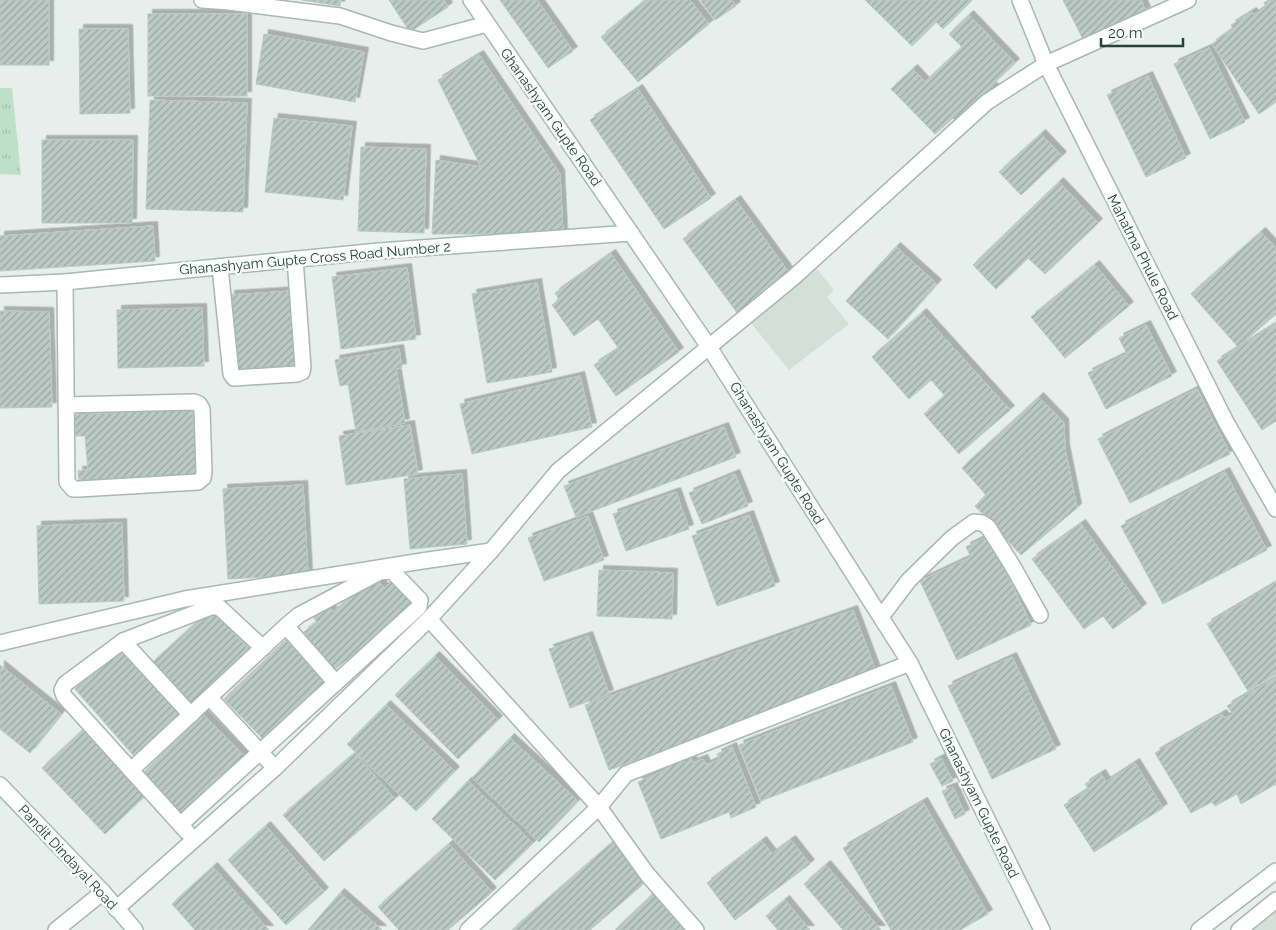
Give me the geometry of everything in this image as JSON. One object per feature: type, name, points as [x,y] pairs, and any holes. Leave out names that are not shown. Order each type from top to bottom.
[{"type":"street","points":[[202,0],[340,16],[391,33],[423,41],[487,24]]},
{"type":"street","name":"Ghanashyam Gupte Road","points":[[471,0],[709,347],[910,663],[1042,930]]},
{"type":"street","name":"Mahatma Phule Road","points":[[1020,0],[1046,64],[1222,414],[1276,509]]},
{"type":"street","points":[[116,909],[275,768],[429,620],[491,551],[558,471],[794,277],[987,102],[1046,64],[1188,0]]},
{"type":"street","name":"Ghanashyam Gupte Cross Road Number 2","points":[[0,285],[65,282],[379,251],[631,233]]},
{"type":"street","points":[[220,267],[231,374],[234,378],[297,374],[302,372],[303,367],[295,259]]},
{"type":"street","points":[[65,282],[66,405],[67,482],[73,488],[198,482],[203,478],[202,409],[199,404],[194,402],[66,405]]},
{"type":"street","points":[[881,617],[909,580],[952,538],[974,522],[982,523],[988,527],[1040,615]]},
{"type":"street","points":[[0,643],[185,599],[491,551]]},
{"type":"street","points":[[131,770],[298,615],[384,571],[393,572],[420,600],[420,607],[181,824]]},
{"type":"street","points":[[194,840],[64,696],[62,690],[64,684],[123,641],[215,606],[219,607],[263,648]]},
{"type":"street","points":[[429,620],[599,807],[647,874],[696,930]]},
{"type":"street","points":[[286,626],[336,683]]},
{"type":"street","points":[[123,641],[191,715]]},
{"type":"street","points":[[468,930],[599,807],[626,774],[910,663]]},
{"type":"street","points":[[210,698],[275,768]]},
{"type":"street","name":"Pandit Dindayal Road","points":[[0,784],[136,930]]},
{"type":"street","points":[[1199,930],[1276,871]]},
{"type":"street","points":[[56,930],[102,892]]},
{"type":"street","points":[[1239,930],[1276,900]]},
{"type":"shaded area","points":[[817,269],[834,290],[827,297],[849,324],[789,370],[750,322]]},
{"type":"shaded area","points":[[1276,910],[1276,930],[1250,930]]},
{"type":"green space","points":[[0,88],[12,88],[21,175],[0,174]]},
{"type":"building","points":[[0,0],[49,0],[49,65],[0,65]]},
{"type":"building","points":[[302,0],[341,0],[340,6]]},
{"type":"building","points":[[389,0],[444,0],[448,7],[410,32]]},
{"type":"building","points":[[500,0],[537,0],[573,51],[548,68]]},
{"type":"building","points":[[646,0],[690,0],[709,24],[638,82],[601,37]]},
{"type":"building","points":[[700,0],[732,0],[736,6],[715,20]]},
{"type":"building","points":[[865,0],[972,0],[943,29],[936,22],[912,46]]},
{"type":"building","points":[[1063,0],[1141,0],[1146,11],[1084,41]]},
{"type":"building","points":[[1268,0],[1276,0],[1276,102],[1259,114],[1212,44],[1233,29],[1231,25],[1252,12],[1254,15],[1266,7],[1264,3]]},
{"type":"building","points":[[148,14],[247,14],[247,96],[148,96]]},
{"type":"building","points":[[969,15],[1015,63],[991,86],[995,89],[959,124],[953,118],[935,134],[891,89],[913,69],[925,82],[962,47],[949,34]]},
{"type":"building","points":[[79,29],[128,29],[130,113],[80,114]]},
{"type":"building","points":[[264,34],[364,52],[355,102],[256,84]]},
{"type":"building","points":[[1209,48],[1245,122],[1210,139],[1174,64]]},
{"type":"building","points":[[479,55],[560,174],[563,234],[432,234],[436,160],[481,167],[438,80]]},
{"type":"building","points":[[1148,76],[1186,158],[1146,177],[1107,95]]},
{"type":"building","points":[[638,89],[711,198],[664,229],[590,120]]},
{"type":"building","points":[[150,100],[247,103],[243,212],[146,209]]},
{"type":"building","points":[[274,118],[352,126],[343,200],[265,192]]},
{"type":"building","points":[[1041,134],[1062,156],[1021,195],[999,172]]},
{"type":"building","points":[[42,140],[133,140],[132,223],[42,223]]},
{"type":"building","points":[[361,147],[426,149],[424,233],[358,231]]},
{"type":"building","points":[[1059,182],[1098,223],[1045,274],[1028,258],[996,289],[973,265]]},
{"type":"building","points":[[736,200],[791,275],[738,314],[683,239]]},
{"type":"building","points":[[153,226],[155,261],[0,271],[0,236]]},
{"type":"building","points":[[1261,232],[1276,248],[1276,314],[1238,347],[1191,294]]},
{"type":"building","points":[[896,247],[937,284],[888,339],[846,301]]},
{"type":"building","points":[[611,254],[679,352],[616,396],[594,365],[619,349],[598,319],[574,336],[552,305],[559,299],[555,293]]},
{"type":"building","points":[[1095,265],[1129,306],[1065,358],[1031,317]]},
{"type":"building","points":[[407,268],[416,339],[341,349],[332,277]]},
{"type":"building","points":[[537,283],[552,372],[487,383],[472,294]]},
{"type":"building","points":[[293,291],[298,369],[236,374],[230,295]]},
{"type":"building","points":[[202,308],[204,366],[118,368],[117,310]]},
{"type":"building","points":[[0,311],[49,312],[52,407],[0,408]]},
{"type":"building","points":[[922,313],[1010,410],[959,454],[924,414],[945,396],[931,380],[909,399],[872,357]]},
{"type":"building","points":[[1276,324],[1276,421],[1262,430],[1217,361]]},
{"type":"building","points":[[1146,325],[1172,376],[1106,409],[1088,373],[1127,354],[1119,338]]},
{"type":"building","points":[[399,349],[402,368],[396,369],[405,423],[356,432],[348,384],[340,386],[335,360]]},
{"type":"building","points":[[580,376],[592,427],[472,454],[460,404]]},
{"type":"building","points":[[1197,389],[1230,454],[1130,503],[1098,439]]},
{"type":"building","points":[[1039,397],[1064,423],[1065,449],[1077,508],[1021,555],[975,506],[986,495],[962,468]]},
{"type":"building","points":[[192,409],[197,474],[79,483],[78,471],[88,470],[85,436],[76,436],[74,415]]},
{"type":"building","points":[[410,425],[418,474],[346,485],[339,436]]},
{"type":"building","points":[[724,427],[736,457],[576,517],[564,486]]},
{"type":"building","points":[[1225,472],[1267,550],[1163,604],[1121,526]]},
{"type":"building","points":[[462,474],[467,544],[410,549],[404,479]]},
{"type":"building","points":[[735,474],[748,506],[702,524],[689,493]]},
{"type":"building","points":[[303,485],[308,575],[228,579],[223,489]]},
{"type":"building","points":[[676,492],[689,529],[626,551],[613,514]]},
{"type":"building","points":[[749,515],[775,586],[717,606],[692,536]]},
{"type":"building","points":[[588,516],[604,560],[544,581],[528,538]]},
{"type":"building","points":[[122,523],[124,601],[39,604],[37,526]]},
{"type":"building","points":[[1081,524],[1142,608],[1113,629],[1103,616],[1084,629],[1032,559]]},
{"type":"building","points":[[989,536],[1031,625],[957,660],[920,581],[971,557],[966,547]]},
{"type":"building","points":[[599,570],[673,573],[672,619],[597,616]]},
{"type":"building","points":[[376,578],[384,588],[396,579],[417,605],[334,670],[304,632],[317,622],[312,616],[326,604],[333,612]]},
{"type":"building","points":[[1276,583],[1276,674],[1248,691],[1207,624]]},
{"type":"building","points":[[211,609],[250,650],[190,705],[151,664]]},
{"type":"building","points":[[853,610],[877,674],[609,770],[585,705]]},
{"type":"building","points":[[588,636],[609,694],[570,708],[549,649]]},
{"type":"building","points":[[286,640],[327,683],[265,741],[224,699]]},
{"type":"building","points":[[122,648],[181,714],[134,756],[75,689]]},
{"type":"building","points":[[435,656],[498,720],[458,759],[395,695]]},
{"type":"building","points":[[1012,657],[1056,749],[992,779],[948,686]]},
{"type":"building","points":[[0,665],[61,714],[30,753],[0,729]]},
{"type":"building","points":[[1276,678],[1276,784],[1241,804],[1237,794],[1215,806],[1212,802],[1191,813],[1155,753],[1222,714],[1225,718],[1233,714],[1227,706]]},
{"type":"building","points":[[891,686],[913,742],[761,801],[739,745]]},
{"type":"building","points":[[386,705],[455,771],[416,811],[347,744]]},
{"type":"building","points":[[203,714],[244,756],[184,816],[142,774]]},
{"type":"building","points":[[85,728],[147,794],[105,834],[42,768]]},
{"type":"building","points":[[510,738],[578,801],[539,842],[472,778]]},
{"type":"building","points":[[732,747],[756,807],[731,818],[729,812],[661,839],[638,782],[666,770],[663,764],[689,754],[693,763],[703,759],[706,765],[720,759],[717,754]]},
{"type":"building","points":[[355,753],[395,799],[324,861],[283,815]]},
{"type":"building","points":[[941,758],[953,781],[942,786],[930,764]]},
{"type":"building","points":[[1135,763],[1163,808],[1094,852],[1064,805],[1089,789],[1085,784],[1101,774],[1106,782]]},
{"type":"building","points":[[468,781],[533,843],[495,880],[432,819]]},
{"type":"building","points":[[953,787],[965,814],[955,819],[942,791]]},
{"type":"building","points":[[923,802],[988,914],[960,930],[891,930],[843,848]]},
{"type":"building","points":[[266,826],[324,892],[286,925],[228,860]]},
{"type":"building","points":[[791,840],[810,864],[735,920],[707,883],[762,841],[772,854]]},
{"type":"building","points":[[614,841],[648,880],[590,930],[512,930]]},
{"type":"building","points":[[449,844],[492,892],[448,930],[399,930],[378,907]]},
{"type":"building","points":[[826,865],[881,930],[843,930],[804,884]]},
{"type":"building","points":[[213,867],[269,930],[195,930],[172,904]]},
{"type":"building","points":[[655,892],[688,927],[686,930],[615,930]]},
{"type":"building","points":[[340,893],[382,930],[308,930]]},
{"type":"building","points":[[785,900],[810,930],[778,930],[766,916]]}]
